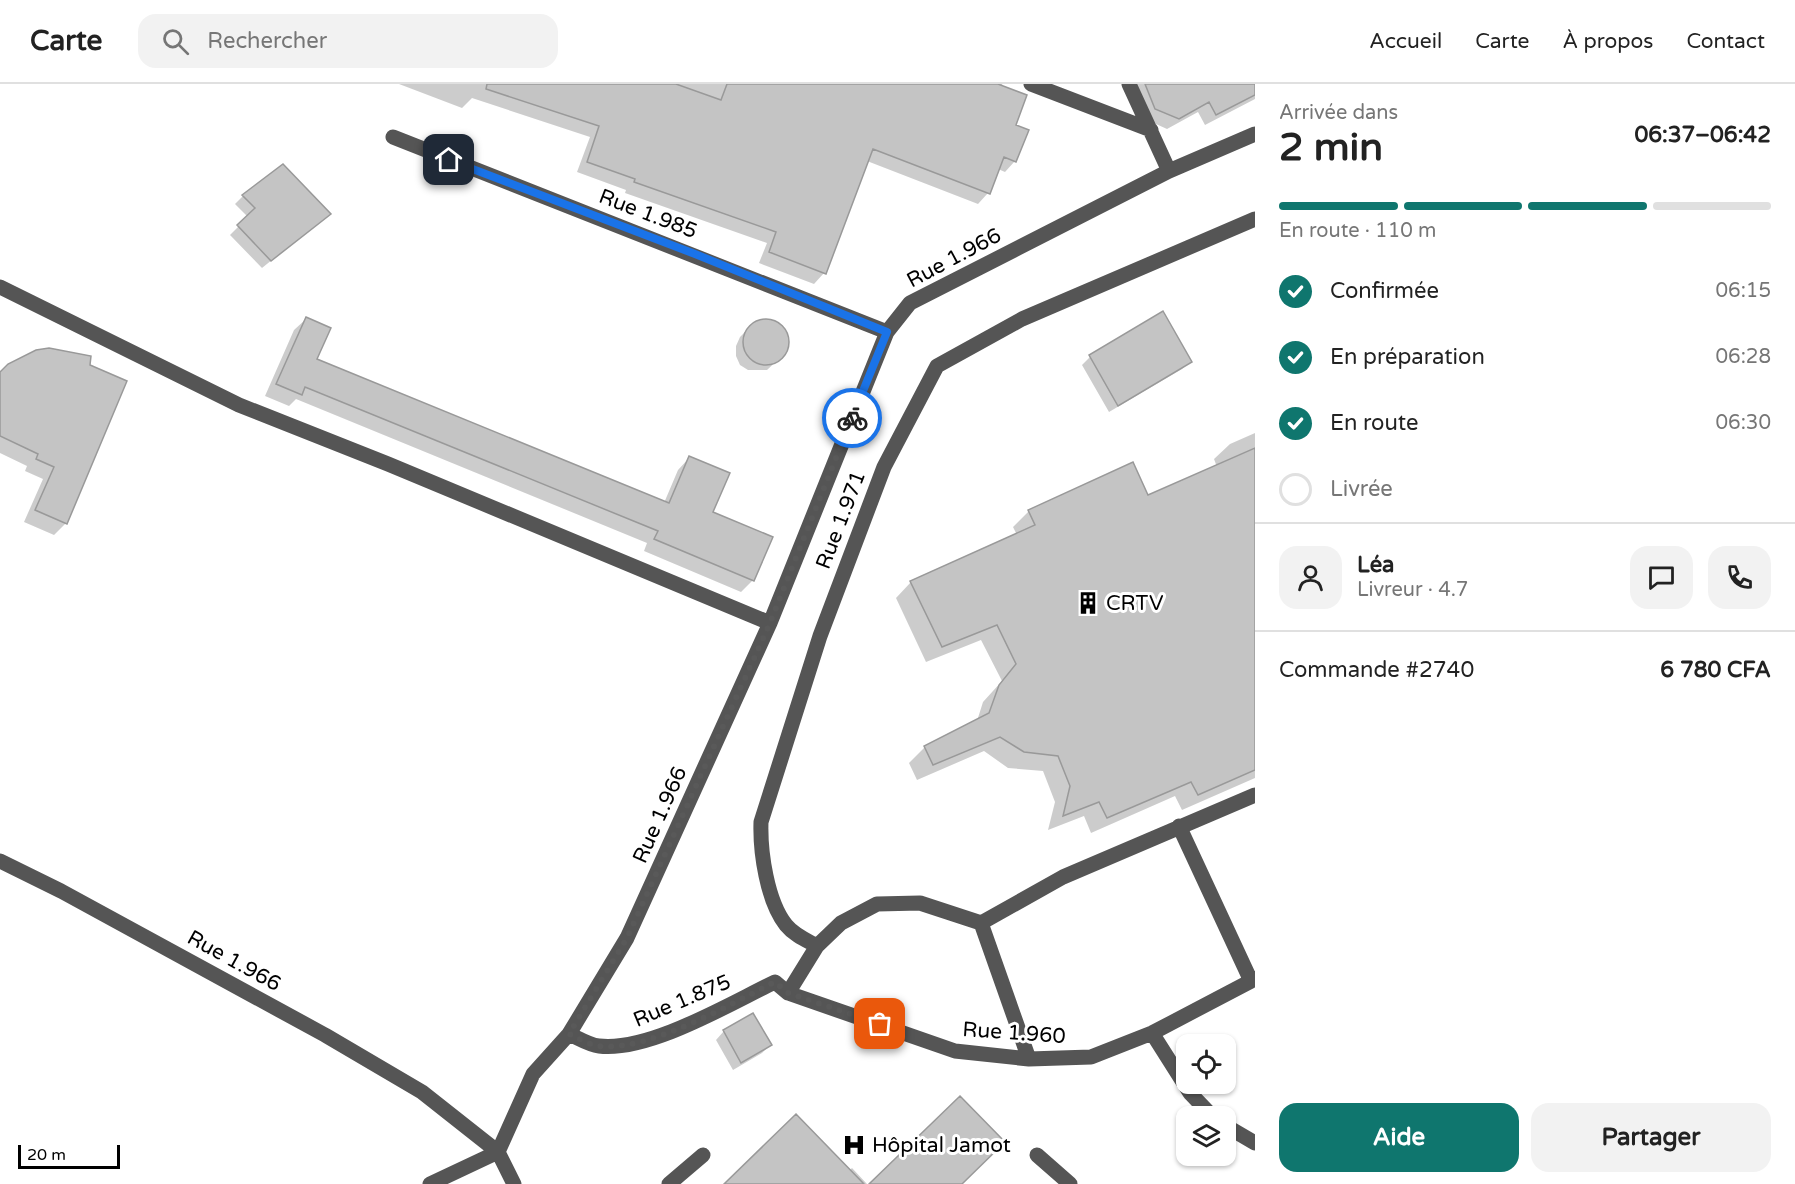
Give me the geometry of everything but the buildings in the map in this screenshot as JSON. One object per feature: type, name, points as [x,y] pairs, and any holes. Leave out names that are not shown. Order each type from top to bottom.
[{"type":"street","points":[[1031,84],[1151,130]]},
{"type":"street","points":[[1129,84],[1169,171]]},
{"type":"street","name":"Rue 1.966","points":[[0,861],[91,907],[412,1086],[498,1152],[532,1074],[569,1034],[627,938],[770,623],[887,332],[910,303],[1169,171],[1255,134]]},
{"type":"street","name":"Rue 1.985","points":[[393,137],[695,254],[887,332]]},
{"type":"street","name":"Rue 1.971","points":[[816,946],[795,934],[785,924],[769,885],[760,850],[761,822],[820,636],[884,467],[938,366],[1023,319],[1255,219]]},
{"type":"street","points":[[0,287],[238,405],[388,464],[770,623]]},
{"type":"street","points":[[788,993],[816,946],[841,923],[877,904],[921,903],[981,923],[1063,877],[1255,795]]},
{"type":"street","points":[[1179,826],[1253,980]]},
{"type":"street","points":[[981,923],[1029,1059]]},
{"type":"street","name":"Rue 1.960","points":[[775,982],[788,993],[954,1051],[1029,1059],[1092,1057],[1152,1033],[1253,980]]},
{"type":"street","name":"Rue 1.875","points":[[569,1034],[598,1046],[634,1045],[694,1021],[775,982]]},
{"type":"street","points":[[1152,1033],[1190,1094],[1202,1106]]},
{"type":"street","points":[[1236,1132],[1255,1143]]},
{"type":"street","points":[[430,1184],[498,1152],[514,1184]]},
{"type":"street","points":[[669,1184],[703,1155]]},
{"type":"street","points":[[1037,1155],[1070,1184]]},
{"type":"way so far","points":[[852,418],[770,623],[627,938],[569,1034],[598,1046],[634,1045],[694,1021],[775,982],[788,993],[880,1024]]},
{"type":"place","name":"CRTV","points":[[1088,603]]},
{"type":"place","name":"Hôpital Jamot","points":[[854,1145]]},
{"type":"route","points":[[449,160],[695,254],[887,332],[852,418]]}]
